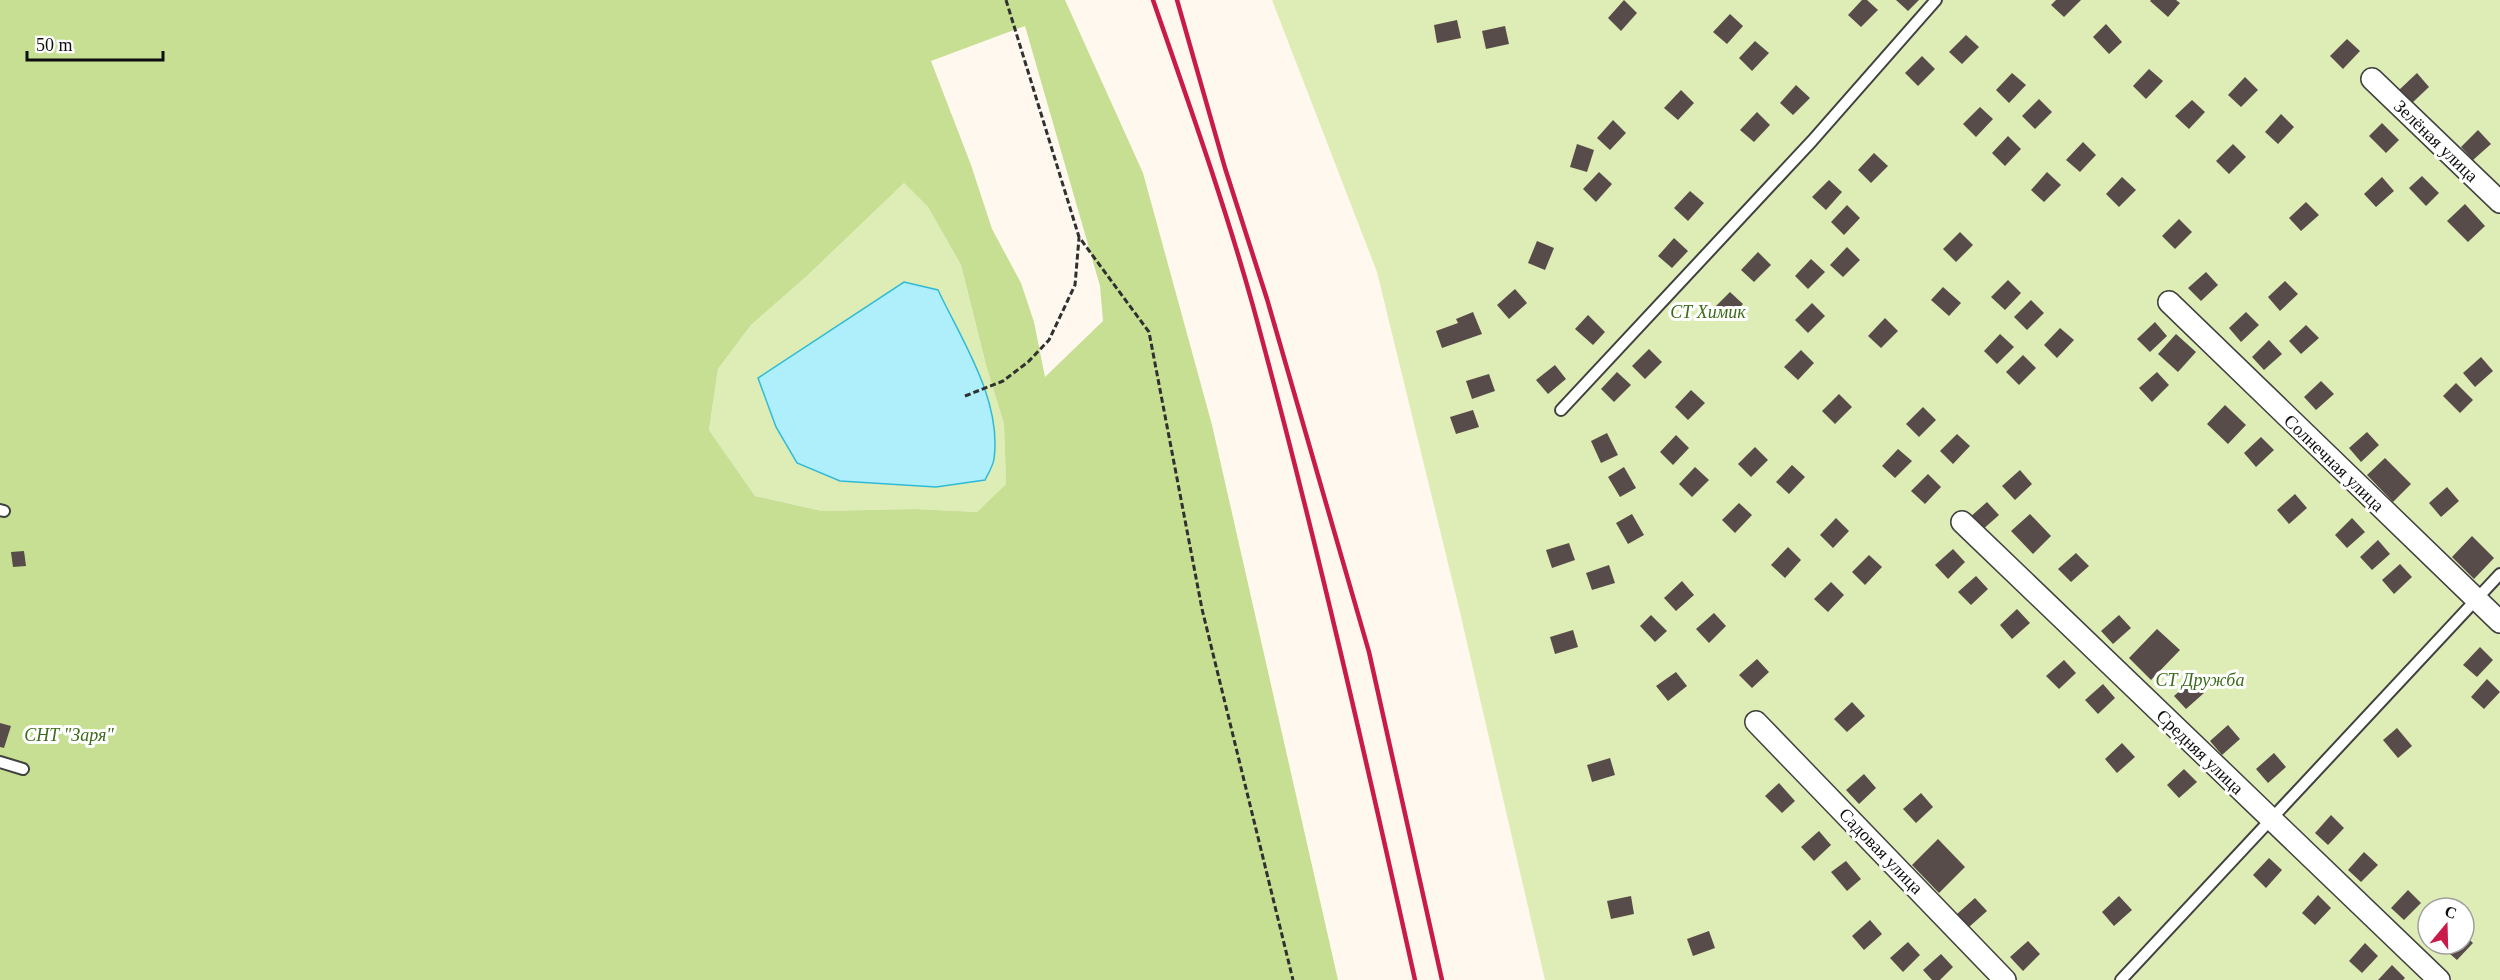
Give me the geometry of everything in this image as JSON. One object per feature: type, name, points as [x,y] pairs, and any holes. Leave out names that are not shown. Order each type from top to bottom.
[{"type":"street","name":"Зелёная улица","points":[[2372,79],[2500,202]]},
{"type":"street","name":"Солнечная улица","points":[[2169,302],[2500,622]]},
{"type":"street","name":"Средняя улица","points":[[1962,522],[2439,980]]},
{"type":"street","name":"Садовая улица","points":[[1756,722],[2005,980]]},
{"type":"lane","points":[[1560,410],[1812,141],[1935,0]]},
{"type":"lane","points":[[2121,980],[2500,574]]},
{"type":"lane","points":[[0,762],[22,769]]},
{"type":"path","points":[[1006,0],[1079,237],[1149,332],[1202,609],[1293,980]]},
{"type":"path","points":[[965,396],[1003,381],[1028,362],[1049,340],[1075,285],[1079,237]]},
{"type":"green space","name":"СНТ \"Заря\"","points":[[0,0],[1065,0],[1143,173],[1212,425],[1338,980],[0,980]],"holes":[[[1025,26],[1100,286],[1103,321],[1045,377],[1034,322],[1021,283],[992,229],[971,165],[931,61]],[[904,183],[928,207],[961,265],[986,365],[1004,424],[1006,484],[977,512],[915,509],[822,511],[755,496],[709,430],[718,369],[751,325],[808,275]]]},
{"type":"green space","points":[[1272,0],[2500,0],[2500,980],[1545,980],[1459,608],[1377,272]]},
{"type":"green space","points":[[904,183],[928,207],[961,265],[986,365],[1004,424],[1006,484],[977,512],[915,509],[822,511],[755,496],[709,430],[718,369],[751,325],[808,275]],"holes":[[[818,341],[972,362],[986,394],[993,423],[758,378]]]},
{"type":"water","points":[[904,282],[938,290],[978,372],[992,415],[995,437],[993,462],[985,480],[936,487],[840,481],[797,463],[776,427],[758,378]]},
{"type":"building","points":[[1624,0],[1637,13],[1621,31],[1608,18]]},
{"type":"building","points":[[1862,0],[1867,0],[1878,10],[1861,27],[1848,15]]},
{"type":"building","points":[[1896,0],[1919,0],[1908,11]]},
{"type":"building","points":[[2056,0],[2081,0],[2064,17],[2051,5]]},
{"type":"building","points":[[2151,0],[2176,0],[2180,3],[2168,17]]},
{"type":"building","points":[[1730,14],[1743,26],[1727,44],[1713,32]]},
{"type":"building","points":[[1457,20],[1461,38],[1437,43],[1434,25]]},
{"type":"building","points":[[2106,24],[2122,42],[2109,54],[2093,37]]},
{"type":"building","points":[[1505,26],[1509,44],[1486,49],[1482,31]]},
{"type":"building","points":[[1966,35],[1979,47],[1962,64],[1949,52]]},
{"type":"building","points":[[2347,39],[2360,51],[2343,69],[2330,56]]},
{"type":"building","points":[[1755,41],[1769,53],[1752,71],[1739,58]]},
{"type":"building","points":[[1922,56],[1935,69],[1918,86],[1905,73]]},
{"type":"building","points":[[2149,69],[2163,81],[2146,99],[2133,86]]},
{"type":"building","points":[[2012,73],[2026,85],[2009,103],[1996,90]]},
{"type":"building","points":[[2417,73],[2429,87],[2412,103],[2399,90]]},
{"type":"building","points":[[2245,77],[2258,90],[2241,107],[2228,95]]},
{"type":"building","points":[[1796,85],[1810,98],[1793,115],[1780,103]]},
{"type":"building","points":[[1681,90],[1694,103],[1678,120],[1664,108]]},
{"type":"building","points":[[2039,99],[2052,112],[2035,129],[2022,116]]},
{"type":"building","points":[[2192,100],[2205,112],[2189,129],[2175,116]]},
{"type":"building","points":[[1980,107],[1993,119],[1976,137],[1963,124]]},
{"type":"building","points":[[1757,112],[1770,125],[1754,142],[1740,130]]},
{"type":"building","points":[[2281,114],[2294,127],[2278,144],[2265,132]]},
{"type":"building","points":[[1613,120],[1626,133],[1610,150],[1597,138]]},
{"type":"building","points":[[2382,123],[2399,140],[2386,153],[2369,136]]},
{"type":"building","points":[[2478,130],[2491,144],[2473,160],[2461,147]]},
{"type":"building","points":[[2008,136],[2021,149],[2005,166],[1992,153]]},
{"type":"building","points":[[2083,142],[2096,155],[2080,172],[2066,160]]},
{"type":"building","points":[[1577,144],[1594,150],[1587,172],[1570,167]]},
{"type":"building","points":[[2233,144],[2246,157],[2229,174],[2216,161]]},
{"type":"building","points":[[1874,153],[1888,166],[1871,183],[1858,170]]},
{"type":"building","points":[[1599,172],[1612,184],[1596,202],[1583,189]]},
{"type":"building","points":[[2047,172],[2061,185],[2044,202],[2031,190]]},
{"type":"building","points":[[2422,176],[2439,193],[2426,206],[2409,188]]},
{"type":"building","points":[[2122,177],[2136,190],[2119,207],[2106,194]]},
{"type":"building","points":[[2382,177],[2394,191],[2376,207],[2364,194]]},
{"type":"building","points":[[1829,180],[1842,192],[1826,210],[1812,197]]},
{"type":"building","points":[[1690,191],[1704,203],[1688,221],[1674,208]]},
{"type":"building","points":[[2306,202],[2319,215],[2301,231],[2289,218]]},
{"type":"building","points":[[2465,204],[2485,226],[2468,242],[2447,221]]},
{"type":"building","points":[[1847,205],[1860,218],[1844,235],[1831,222]]},
{"type":"building","points":[[2179,219],[2192,232],[2175,249],[2162,236]]},
{"type":"building","points":[[1960,232],[1973,245],[1956,262],[1943,249]]},
{"type":"building","points":[[1674,238],[1688,251],[1672,268],[1658,256]]},
{"type":"building","points":[[1537,241],[1554,248],[1545,270],[1528,263]]},
{"type":"building","points":[[1847,247],[1860,260],[1843,277],[1830,265]]},
{"type":"building","points":[[1758,252],[1771,265],[1754,282],[1741,270]]},
{"type":"building","points":[[1811,259],[1825,272],[1808,289],[1795,276]]},
{"type":"building","points":[[2206,272],[2218,285],[2201,301],[2188,288]]},
{"type":"building","points":[[2008,280],[2021,293],[2005,310],[1991,297]]},
{"type":"building","points":[[2285,281],[2298,294],[2280,311],[2268,297]]},
{"type":"building","points":[[1943,287],[1961,303],[1949,316],[1931,300]]},
{"type":"building","points":[[1515,289],[1527,303],[1509,319],[1497,305]]},
{"type":"building","points":[[1730,292],[1743,304],[1727,321],[1714,308]]},
{"type":"building","points":[[2031,300],[2044,313],[2027,330],[2014,317]]},
{"type":"building","points":[[1812,303],[1825,316],[1808,333],[1795,320]]},
{"type":"building","points":[[1473,312],[1482,334],[1442,348],[1436,331],[1458,323],[1456,319]]},
{"type":"building","points":[[2246,312],[2259,325],[2241,342],[2229,328]]},
{"type":"building","points":[[1588,315],[1605,332],[1593,345],[1575,329]]},
{"type":"building","points":[[1885,318],[1898,331],[1881,348],[1868,336]]},
{"type":"building","points":[[2155,322],[2167,336],[2150,352],[2137,339]]},
{"type":"building","points":[[2306,325],[2319,338],[2301,354],[2289,341]]},
{"type":"building","points":[[2060,328],[2074,340],[2057,358],[2044,345]]},
{"type":"building","points":[[2000,334],[2014,347],[1997,364],[1984,351]]},
{"type":"building","points":[[2176,334],[2196,352],[2178,372],[2158,354]]},
{"type":"building","points":[[2269,340],[2282,354],[2264,370],[2252,357]]},
{"type":"building","points":[[1649,349],[1662,362],[1645,379],[1632,366]]},
{"type":"building","points":[[1801,350],[1814,363],[1798,380],[1784,367]]},
{"type":"building","points":[[2023,355],[2036,368],[2019,385],[2006,372]]},
{"type":"building","points":[[2481,357],[2493,371],[2475,387],[2463,373]]},
{"type":"building","points":[[1555,365],[1566,379],[1548,394],[1536,380]]},
{"type":"building","points":[[1617,372],[1631,385],[1614,402],[1601,389]]},
{"type":"building","points":[[2157,372],[2169,385],[2152,402],[2139,388]]},
{"type":"building","points":[[1489,374],[1495,391],[1472,399],[1466,381]]},
{"type":"building","points":[[2321,381],[2334,394],[2316,410],[2304,397]]},
{"type":"building","points":[[2456,383],[2473,400],[2460,413],[2443,396]]},
{"type":"building","points":[[1691,390],[1705,403],[1688,420],[1675,407]]},
{"type":"building","points":[[1839,394],[1852,407],[1835,424],[1822,411]]},
{"type":"building","points":[[2225,405],[2246,425],[2228,444],[2207,424]]},
{"type":"building","points":[[1923,407],[1936,420],[1919,437],[1906,424]]},
{"type":"building","points":[[1473,410],[1479,427],[1456,434],[1450,417]]},
{"type":"building","points":[[2367,432],[2379,445],[2361,462],[2349,448]]},
{"type":"building","points":[[1607,433],[1618,455],[1601,463],[1591,441]]},
{"type":"building","points":[[1957,434],[1970,446],[1953,464],[1940,451]]},
{"type":"building","points":[[1676,435],[1689,448],[1673,465],[1660,452]]},
{"type":"building","points":[[2261,437],[2274,450],[2256,467],[2244,453]]},
{"type":"building","points":[[1755,447],[1768,460],[1751,477],[1738,464]]},
{"type":"building","points":[[1898,449],[1912,461],[1895,478],[1882,466]]},
{"type":"building","points":[[2385,458],[2411,484],[2393,502],[2367,475]]},
{"type":"building","points":[[1792,465],[1805,477],[1789,494],[1776,482]]},
{"type":"building","points":[[1624,467],[1636,488],[1620,497],[1608,477]]},
{"type":"building","points":[[1695,467],[1709,480],[1692,497],[1679,484]]},
{"type":"building","points":[[2020,470],[2032,484],[2015,500],[2002,486]]},
{"type":"building","points":[[1928,474],[1941,487],[1925,504],[1911,491]]},
{"type":"building","points":[[2447,487],[2459,501],[2441,517],[2429,503]]},
{"type":"building","points":[[2295,494],[2307,508],[2289,524],[2277,510]]},
{"type":"building","points":[[1987,502],[1999,515],[1981,531],[1969,518]]},
{"type":"building","points":[[1739,503],[1752,515],[1735,533],[1722,520]]},
{"type":"building","points":[[1632,514],[1644,535],[1628,544],[1616,523]]},
{"type":"building","points":[[2030,514],[2051,536],[2033,554],[2011,531]]},
{"type":"building","points":[[1836,518],[1849,531],[1833,548],[1820,535]]},
{"type":"building","points":[[2352,518],[2365,532],[2347,548],[2335,535]]},
{"type":"building","points":[[2472,536],[2494,558],[2474,579],[2452,557]]},
{"type":"building","points":[[2378,540],[2390,554],[2372,570],[2360,557]]},
{"type":"building","points":[[1569,543],[1575,560],[1552,568],[1546,550]]},
{"type":"building","points":[[1788,547],[1801,560],[1785,578],[1771,565]]},
{"type":"building","points":[[1953,549],[1965,562],[1948,579],[1935,565]]},
{"type":"building","points":[[24,551],[26,566],[13,567],[11,552]]},
{"type":"building","points":[[2076,553],[2089,566],[2071,582],[2058,569]]},
{"type":"building","points":[[1869,555],[1882,567],[1865,585],[1852,572]]},
{"type":"building","points":[[2400,564],[2412,577],[2394,594],[2382,580]]},
{"type":"building","points":[[1609,565],[1615,583],[1592,590],[1586,573]]},
{"type":"building","points":[[1976,576],[1988,589],[1971,605],[1958,592]]},
{"type":"building","points":[[1682,581],[1694,595],[1676,611],[1664,598]]},
{"type":"building","points":[[1831,582],[1844,595],[1828,612],[1814,599]]},
{"type":"building","points":[[2017,609],[2030,623],[2012,639],[2000,625]]},
{"type":"building","points":[[1714,613],[1726,626],[1709,643],[1696,629]]},
{"type":"building","points":[[1651,615],[1667,631],[1655,642],[1640,626]]},
{"type":"building","points":[[2119,615],[2131,628],[2113,644],[2101,631]]},
{"type":"building","points":[[2157,629],[2180,650],[2151,680],[2129,658]]},
{"type":"building","points":[[1573,630],[1578,647],[1555,654],[1550,637]]},
{"type":"building","points":[[2480,647],[2493,660],[2477,677],[2463,665]]},
{"type":"building","points":[[1757,659],[1769,672],[1752,688],[1739,675]]},
{"type":"building","points":[[2064,660],[2076,673],[2059,689],[2046,676]]},
{"type":"building","points":[[1676,672],[1687,686],[1668,701],[1656,686]]},
{"type":"building","points":[[2487,679],[2500,692],[2484,709],[2471,697]]},
{"type":"building","points":[[2192,680],[2204,693],[2186,709],[2174,696]]},
{"type":"building","points":[[2103,684],[2115,698],[2098,714],[2085,700]]},
{"type":"building","points":[[1852,702],[1865,716],[1847,732],[1834,719]]},
{"type":"building","points":[[0,723],[11,726],[4,748],[0,747]]},
{"type":"building","points":[[2228,725],[2240,739],[2222,755],[2210,741]]},
{"type":"building","points":[[2397,728],[2412,746],[2398,758],[2383,740]]},
{"type":"building","points":[[2122,743],[2135,757],[2117,773],[2105,759]]},
{"type":"building","points":[[2274,753],[2286,767],[2268,783],[2256,769]]},
{"type":"building","points":[[1610,758],[1615,775],[1592,782],[1587,765]]},
{"type":"building","points":[[2184,769],[2197,782],[2179,798],[2167,785]]},
{"type":"building","points":[[1864,774],[1876,788],[1859,804],[1846,790]]},
{"type":"building","points":[[1779,783],[1795,801],[1782,813],[1765,796]]},
{"type":"building","points":[[1921,793],[1933,807],[1916,823],[1903,809]]},
{"type":"building","points":[[2331,815],[2344,828],[2328,845],[2315,833]]},
{"type":"building","points":[[1819,831],[1831,845],[1814,861],[1801,847]]},
{"type":"building","points":[[1938,839],[1965,867],[1939,893],[1912,865]]},
{"type":"building","points":[[2364,852],[2378,865],[2361,882],[2348,870]]},
{"type":"building","points":[[2269,858],[2282,870],[2266,888],[2253,875]]},
{"type":"building","points":[[1846,861],[1861,879],[1847,891],[1831,872]]},
{"type":"building","points":[[2408,890],[2416,898],[2416,908],[2404,920],[2391,908]]},
{"type":"building","points":[[2318,895],[2331,908],[2315,925],[2302,913]]},
{"type":"building","points":[[1631,896],[1634,914],[1611,919],[1607,901]]},
{"type":"building","points":[[2119,896],[2132,910],[2114,926],[2102,912]]},
{"type":"building","points":[[1975,898],[1987,911],[1969,927],[1957,914]]},
{"type":"building","points":[[1870,920],[1882,934],[1864,950],[1852,936]]},
{"type":"building","points":[[1709,931],[1715,948],[1693,956],[1687,939]]},
{"type":"building","points":[[2028,941],[2040,954],[2023,971],[2010,957]]},
{"type":"building","points":[[1908,942],[1920,955],[1903,972],[1890,958]]},
{"type":"building","points":[[2365,943],[2378,956],[2362,973],[2349,961]]},
{"type":"building","points":[[1941,954],[1953,967],[1940,980],[1932,980],[1923,970]]},
{"type":"building","points":[[2392,965],[2405,978],[2403,980],[2378,980]]},
{"type":"railway","points":[[1153,0],[1205,152],[1253,306],[1338,642],[1415,980]]},
{"type":"railway","points":[[1177,0],[1225,168],[1267,299],[1369,652],[1442,980]]},
{"type":"park label","name":"СТ Химик","points":[[1708,312]]},
{"type":"park label","name":"СТ Дружба","points":[[2200,680]]}]
